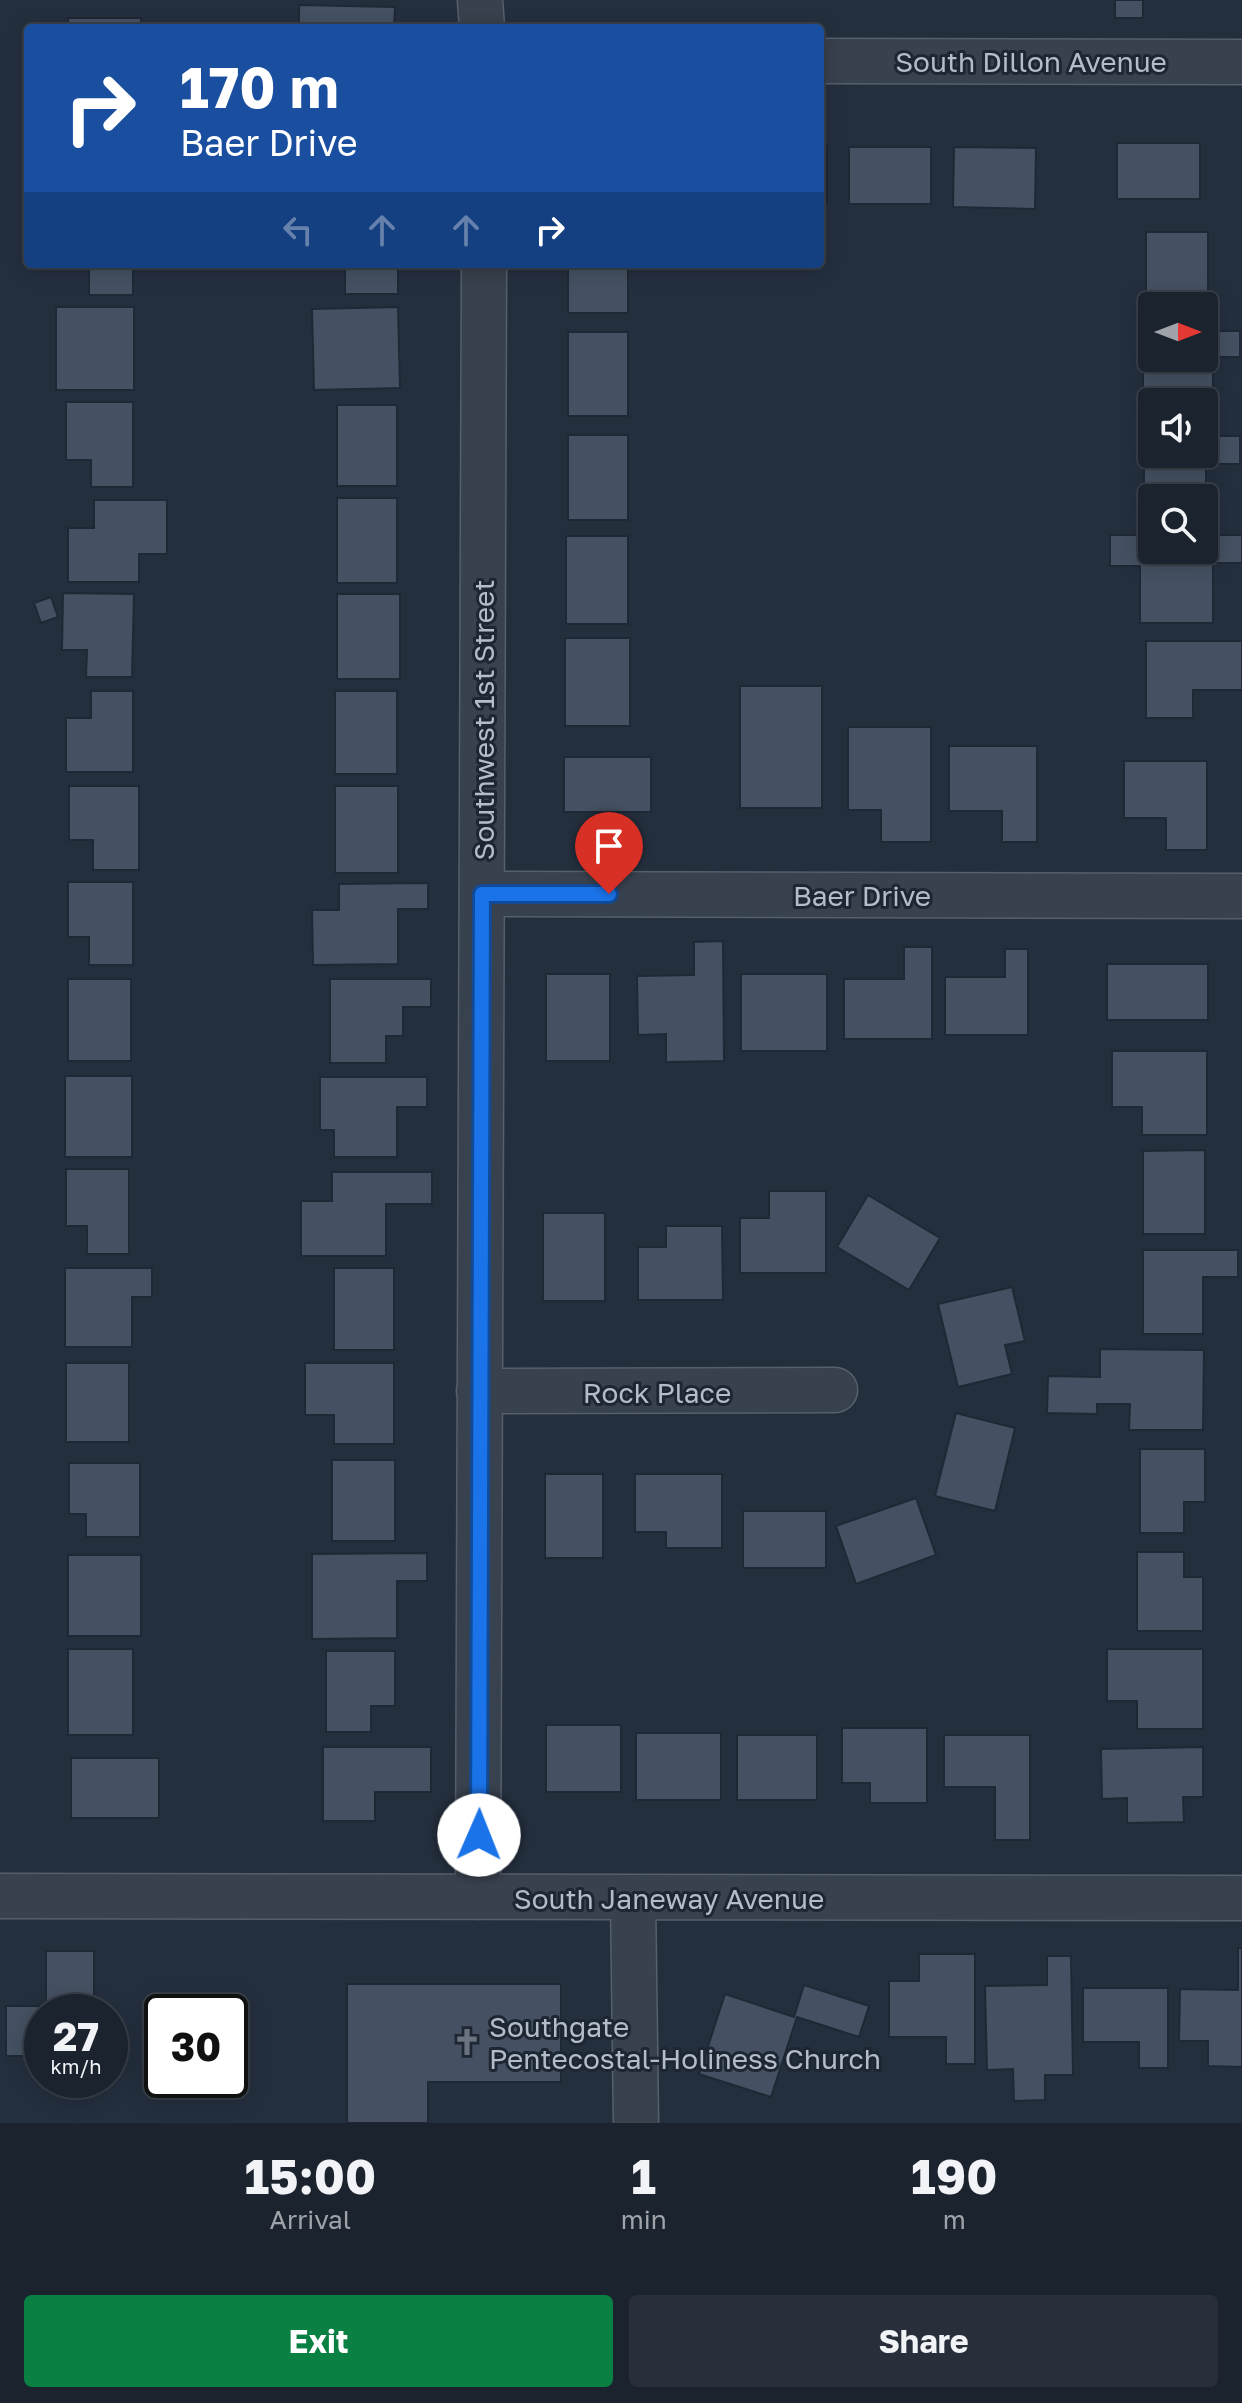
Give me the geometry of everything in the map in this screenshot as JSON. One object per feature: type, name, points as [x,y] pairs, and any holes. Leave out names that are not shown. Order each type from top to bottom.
[{"type":"street","points":[[480,0],[482,24]]},
{"type":"street","name":"South Dillon Avenue","points":[[824,61],[1242,62]]},
{"type":"street","name":"Southwest 1st Street","points":[[478,1897],[484,268]]},
{"type":"street","name":"Baer Drive","points":[[482,894],[1242,896]]},
{"type":"street","name":"Rock Place","points":[[479,1391],[835,1390]]},
{"type":"street","name":"South Janeway Avenue","points":[[0,1896],[1242,1898]]},
{"type":"street","points":[[633,1898],[636,2123]]},
{"type":"building","points":[[1115,0],[1143,0],[1143,18],[1115,18]]},
{"type":"building","points":[[299,5],[395,7],[394,24],[299,24]]},
{"type":"building","points":[[68,18],[141,18],[141,24],[68,24]]},
{"type":"building","points":[[1117,143],[1200,143],[1200,199],[1117,199]]},
{"type":"building","points":[[824,146],[827,146],[827,203],[824,203]]},
{"type":"building","points":[[849,147],[931,147],[931,204],[849,204]]},
{"type":"building","points":[[954,147],[1036,148],[1035,209],[953,207]]},
{"type":"building","points":[[1146,232],[1208,232],[1208,292],[1146,292]]},
{"type":"building","points":[[89,268],[133,268],[133,295],[89,295]]},
{"type":"building","points":[[345,268],[398,268],[398,294],[345,294]]},
{"type":"building","points":[[568,268],[628,268],[628,313],[568,313]]},
{"type":"building","points":[[56,307],[134,307],[134,390],[56,390]]},
{"type":"building","points":[[398,307],[400,388],[314,390],[312,309]]},
{"type":"building","points":[[1218,331],[1240,331],[1240,357],[1218,357]]},
{"type":"building","points":[[568,332],[628,332],[628,416],[568,416]]},
{"type":"building","points":[[1143,372],[1213,372],[1213,388],[1143,388]]},
{"type":"building","points":[[66,402],[133,402],[133,487],[91,487],[91,460],[66,460]]},
{"type":"building","points":[[337,405],[397,405],[397,486],[337,486]]},
{"type":"building","points":[[568,435],[628,435],[628,520],[568,520]]},
{"type":"building","points":[[1218,436],[1240,436],[1240,464],[1218,464]]},
{"type":"building","points":[[1144,468],[1206,468],[1206,484],[1144,484]]},
{"type":"building","points":[[337,498],[397,498],[397,583],[337,583]]},
{"type":"building","points":[[94,500],[167,500],[167,554],[139,554],[139,582],[68,582],[68,528],[94,528]]},
{"type":"building","points":[[1110,535],[1138,535],[1138,564],[1213,564],[1213,623],[1140,623],[1140,566],[1110,566]]},
{"type":"building","points":[[1218,535],[1242,535],[1242,563],[1218,563]]},
{"type":"building","points":[[566,536],[628,536],[628,624],[566,624]]},
{"type":"building","points":[[63,593],[134,594],[132,677],[86,677],[87,650],[62,650]]},
{"type":"building","points":[[337,594],[400,594],[400,679],[337,679]]},
{"type":"building","points":[[51,597],[58,617],[41,623],[34,603]]},
{"type":"building","points":[[565,638],[630,638],[630,726],[565,726]]},
{"type":"building","points":[[1146,641],[1242,641],[1242,690],[1193,690],[1193,718],[1146,718]]},
{"type":"building","points":[[740,686],[822,686],[822,808],[740,808]]},
{"type":"building","points":[[91,691],[133,691],[133,772],[66,772],[66,718],[91,718]]},
{"type":"building","points":[[335,691],[397,691],[397,774],[335,774]]},
{"type":"building","points":[[848,727],[931,727],[931,842],[881,842],[881,810],[848,810]]},
{"type":"building","points":[[949,746],[1037,746],[1037,842],[1002,842],[1002,811],[949,811]]},
{"type":"building","points":[[564,757],[651,757],[651,812],[564,812]]},
{"type":"building","points":[[1124,761],[1207,761],[1207,850],[1166,850],[1166,818],[1124,818]]},
{"type":"building","points":[[69,786],[139,786],[139,870],[93,870],[93,840],[69,840]]},
{"type":"building","points":[[335,786],[398,786],[398,873],[335,873]]},
{"type":"building","points":[[68,882],[133,882],[133,965],[89,965],[89,937],[68,937]]},
{"type":"building","points":[[428,883],[428,909],[398,909],[398,964],[313,965],[312,910],[339,910],[339,884]]},
{"type":"building","points":[[723,941],[724,1061],[666,1062],[666,1034],[638,1035],[637,976],[694,975],[694,942]]},
{"type":"building","points":[[904,947],[932,947],[932,1039],[844,1039],[844,979],[904,979]]},
{"type":"building","points":[[1005,949],[1028,949],[1028,1035],[945,1035],[945,977],[1005,977]]},
{"type":"building","points":[[1107,964],[1208,964],[1208,1020],[1107,1020]]},
{"type":"building","points":[[546,974],[610,974],[610,1061],[546,1061]]},
{"type":"building","points":[[741,974],[827,974],[827,1051],[741,1051]]},
{"type":"building","points":[[68,979],[131,979],[131,1061],[68,1061]]},
{"type":"building","points":[[330,979],[431,979],[431,1007],[403,1007],[403,1036],[386,1036],[386,1063],[330,1063]]},
{"type":"building","points":[[1112,1051],[1207,1051],[1207,1135],[1142,1135],[1142,1107],[1112,1107]]},
{"type":"building","points":[[65,1076],[132,1076],[132,1157],[65,1157]]},
{"type":"building","points":[[320,1077],[427,1077],[427,1107],[397,1107],[397,1157],[334,1157],[334,1130],[320,1130]]},
{"type":"building","points":[[1205,1150],[1205,1234],[1143,1234],[1143,1151]]},
{"type":"building","points":[[66,1169],[129,1169],[129,1254],[87,1254],[87,1226],[66,1226]]},
{"type":"building","points":[[332,1172],[432,1172],[432,1204],[386,1204],[386,1256],[301,1256],[301,1201],[332,1201]]},
{"type":"building","points":[[769,1191],[826,1191],[826,1273],[740,1273],[740,1218],[769,1218]]},
{"type":"building","points":[[868,1195],[940,1238],[909,1290],[837,1247]]},
{"type":"building","points":[[543,1213],[605,1213],[605,1301],[543,1301]]},
{"type":"building","points":[[666,1226],[722,1226],[723,1300],[638,1300],[638,1247],[666,1247]]},
{"type":"building","points":[[1143,1250],[1238,1250],[1238,1277],[1203,1277],[1203,1334],[1143,1334]]},
{"type":"building","points":[[65,1268],[152,1268],[152,1297],[132,1297],[132,1347],[65,1347]]},
{"type":"building","points":[[334,1268],[394,1268],[394,1350],[334,1350]]},
{"type":"building","points":[[1012,1287],[1025,1341],[1005,1345],[1012,1374],[958,1387],[938,1304]]},
{"type":"building","points":[[1100,1349],[1204,1350],[1203,1430],[1129,1430],[1130,1404],[1097,1404],[1097,1414],[1047,1413],[1048,1376],[1100,1377]]},
{"type":"building","points":[[66,1363],[129,1363],[129,1442],[66,1442]]},
{"type":"building","points":[[305,1363],[394,1363],[394,1444],[334,1444],[334,1415],[305,1415]]},
{"type":"building","points":[[956,1413],[1015,1428],[995,1511],[935,1496]]},
{"type":"building","points":[[1140,1449],[1205,1449],[1205,1502],[1184,1502],[1184,1533],[1140,1533]]},
{"type":"building","points":[[332,1460],[395,1460],[395,1541],[332,1541]]},
{"type":"building","points":[[69,1463],[140,1463],[140,1537],[86,1537],[86,1514],[69,1514]]},
{"type":"building","points":[[545,1474],[603,1474],[603,1558],[545,1558]]},
{"type":"building","points":[[635,1474],[722,1474],[722,1548],[666,1548],[666,1532],[635,1532]]},
{"type":"building","points":[[916,1498],[936,1555],[856,1584],[836,1526]]},
{"type":"building","points":[[743,1511],[826,1511],[826,1568],[743,1568]]},
{"type":"building","points":[[1137,1552],[1184,1552],[1184,1577],[1203,1577],[1203,1631],[1137,1631]]},
{"type":"building","points":[[427,1553],[427,1581],[397,1581],[397,1638],[312,1639],[312,1554]]},
{"type":"building","points":[[68,1555],[141,1555],[141,1636],[68,1636]]},
{"type":"building","points":[[68,1649],[133,1649],[133,1735],[68,1735]]},
{"type":"building","points":[[1107,1649],[1203,1649],[1203,1729],[1137,1729],[1137,1701],[1107,1701]]},
{"type":"building","points":[[326,1651],[395,1651],[395,1706],[371,1706],[371,1732],[326,1732]]},
{"type":"building","points":[[546,1725],[621,1725],[621,1792],[546,1792]]},
{"type":"building","points":[[842,1728],[927,1728],[927,1803],[870,1803],[870,1783],[842,1783]]},
{"type":"building","points":[[636,1733],[721,1733],[721,1800],[636,1800]]},
{"type":"building","points":[[737,1735],[817,1735],[817,1800],[737,1800]]},
{"type":"building","points":[[944,1735],[1030,1735],[1030,1840],[995,1840],[995,1787],[944,1787]]},
{"type":"building","points":[[323,1747],[431,1747],[431,1792],[375,1792],[375,1821],[323,1821]]},
{"type":"building","points":[[1203,1747],[1203,1797],[1183,1797],[1184,1822],[1127,1823],[1127,1798],[1102,1799],[1101,1749]]},
{"type":"building","points":[[71,1758],[159,1758],[159,1818],[71,1818]]},
{"type":"building","points":[[1238,1948],[1242,1948],[1242,2067],[1208,2066],[1208,2041],[1179,2041],[1180,1989],[1238,1990]]},
{"type":"building","points":[[46,1951],[94,1951],[94,1994],[46,1994]]},
{"type":"building","points":[[919,1954],[975,1954],[975,2064],[946,2064],[946,2037],[889,2037],[889,1981],[919,1981]]},
{"type":"building","points":[[1047,1956],[1071,1956],[1073,2075],[1045,2075],[1045,2100],[1014,2101],[1013,2069],[987,2070],[985,1986],[1047,1985]]},
{"type":"building","points":[[347,1984],[561,1984],[561,2082],[428,2082],[428,2123],[347,2123]]},
{"type":"building","points":[[804,1985],[869,2006],[859,2037],[797,2017],[771,2097],[699,2074],[725,1994],[794,2017]]},
{"type":"building","points":[[1083,1988],[1168,1988],[1168,2068],[1139,2068],[1139,2042],[1083,2042]]},
{"type":"building","points":[[6,2006],[24,2006],[24,2056],[6,2056]]},
{"type":"place","name":"Southgate Pentecostal-Holiness Church","points":[[467,2042]]},
{"type":"route","points":[[479,1835],[482,894],[609,894]]}]
